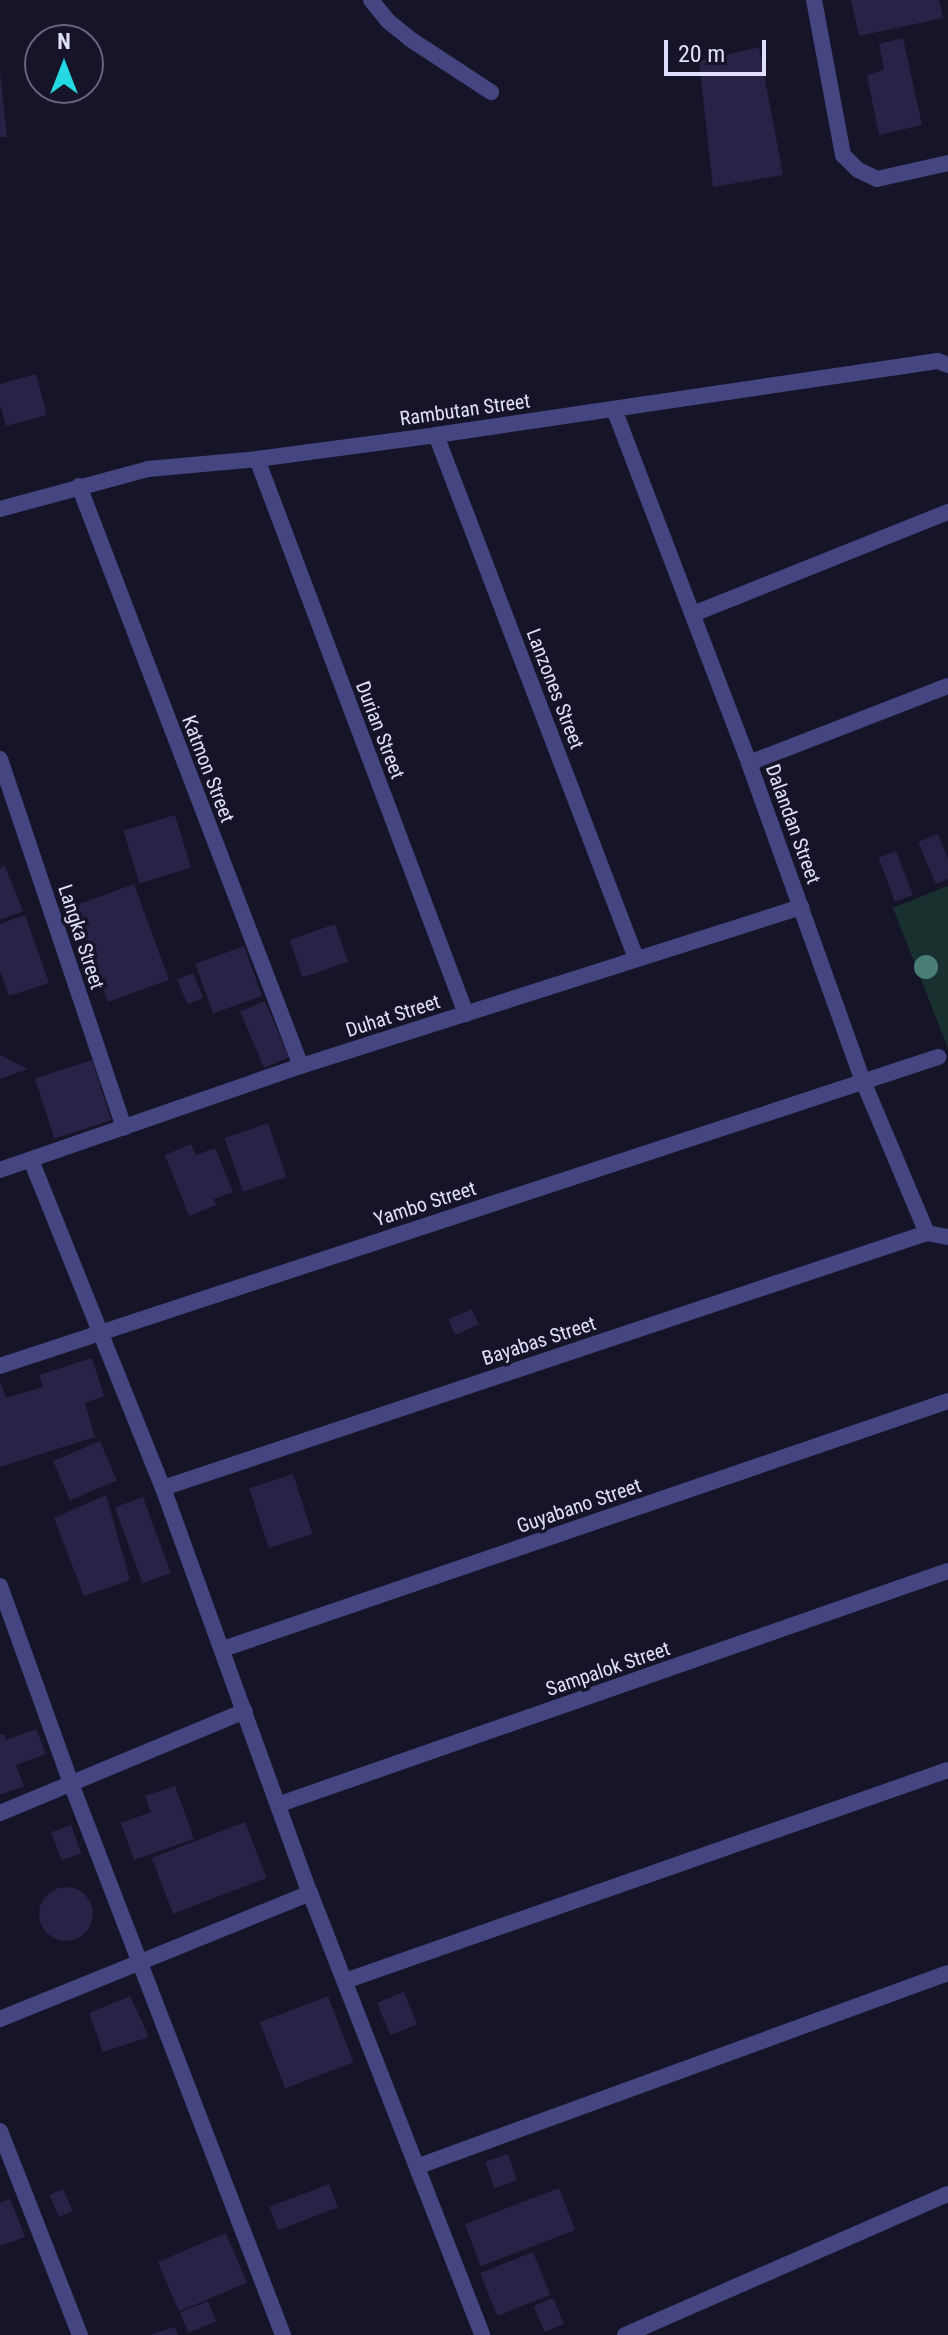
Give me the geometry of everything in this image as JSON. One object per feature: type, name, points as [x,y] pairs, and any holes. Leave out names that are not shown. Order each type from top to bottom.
[{"type":"street","points":[[371,0],[388,21],[410,39],[491,92]]},
{"type":"street","points":[[814,0],[843,155],[858,170],[877,179],[948,163]]},
{"type":"street","name":"Rambutan Street","points":[[0,509],[148,469],[257,459],[943,363]]},
{"type":"street","name":"Dalandan Street","points":[[614,409],[749,763],[863,1081],[927,1233]]},
{"type":"street","name":"Lanzones Street","points":[[436,435],[636,958]]},
{"type":"street","name":"Durian Street","points":[[257,459],[466,1014]]},
{"type":"street","name":"Katmon Street","points":[[79,486],[301,1066]]},
{"type":"street","points":[[693,614],[948,512]]},
{"type":"street","points":[[749,763],[948,686]]},
{"type":"street","name":"Langka Street","points":[[0,759],[124,1128]]},
{"type":"street","name":"Duhat Street","points":[[0,1170],[301,1066],[801,907]]},
{"type":"street","name":"Yambo Street","points":[[0,1366],[938,1057]]},
{"type":"street","points":[[31,1160],[163,1488],[310,1893],[419,2166],[482,2335]]},
{"type":"street","points":[[927,1233],[948,1237]]},
{"type":"street","name":"Bayabas Street","points":[[163,1488],[927,1233]]},
{"type":"street","name":"Guyabano Street","points":[[223,1649],[948,1401]]},
{"type":"street","points":[[944,1572],[948,1589]]},
{"type":"street","name":"Sampalok Street","points":[[280,1804],[944,1572]]},
{"type":"street","points":[[0,1586],[72,1786],[283,2335]]},
{"type":"street","points":[[0,1813],[72,1786],[245,1711]]},
{"type":"street","points":[[345,1981],[948,1770]]},
{"type":"street","points":[[0,2019],[310,1893]]},
{"type":"street","points":[[419,2166],[948,1973]]},
{"type":"street","points":[[0,2131],[80,2335]]},
{"type":"street","points":[[625,2335],[948,2194]]},
{"type":"green space","points":[[948,886],[948,1048],[893,908]]},
{"type":"building","points":[[851,0],[939,0],[943,18],[859,36]]},
{"type":"building","points":[[903,38],[922,125],[879,135],[867,75],[884,70],[879,44]]},
{"type":"building","points":[[759,47],[783,175],[713,187],[699,61]]},
{"type":"building","points":[[0,72],[7,137],[0,137]]},
{"type":"building","points":[[36,374],[47,415],[6,426],[0,405],[0,384]]},
{"type":"building","points":[[175,815],[191,868],[139,883],[123,831]]},
{"type":"building","points":[[938,834],[948,859],[948,879],[936,884],[918,842]]},
{"type":"building","points":[[896,851],[913,895],[895,902],[878,858]]},
{"type":"building","points":[[5,866],[23,911],[0,920],[0,868]]},
{"type":"building","points":[[134,884],[169,980],[108,1002],[73,906]]},
{"type":"building","points":[[25,915],[49,983],[9,996],[0,971],[0,924]]},
{"type":"building","points":[[335,924],[348,962],[303,977],[290,940]]},
{"type":"building","points":[[244,946],[262,996],[213,1014],[195,964]]},
{"type":"building","points":[[193,973],[203,998],[187,1004],[177,979]]},
{"type":"building","points":[[265,1001],[289,1057],[264,1068],[240,1012]]},
{"type":"building","points":[[0,1055],[28,1069],[0,1079]]},
{"type":"building","points":[[92,1060],[111,1120],[54,1138],[35,1079]]},
{"type":"building","points":[[268,1123],[287,1177],[243,1192],[225,1138]]},
{"type":"building","points":[[191,1144],[196,1155],[215,1148],[233,1192],[214,1199],[216,1205],[189,1216],[165,1155]]},
{"type":"building","points":[[472,1309],[479,1325],[455,1335],[448,1320]]},
{"type":"building","points":[[92,1358],[104,1396],[85,1403],[95,1437],[0,1467],[0,1381],[6,1398],[43,1387],[39,1375]]},
{"type":"building","points":[[100,1441],[117,1481],[70,1501],[53,1461]]},
{"type":"building","points":[[293,1474],[312,1534],[269,1548],[249,1488]]},
{"type":"building","points":[[106,1495],[130,1580],[84,1596],[54,1518]]},
{"type":"building","points":[[143,1497],[171,1573],[143,1583],[115,1507]]},
{"type":"building","points":[[36,1729],[46,1754],[16,1765],[24,1786],[0,1795],[0,1735],[4,1734],[6,1740]]},
{"type":"building","points":[[175,1786],[194,1839],[134,1860],[121,1823],[151,1812],[145,1796]]},
{"type":"building","points":[[245,1822],[267,1878],[173,1914],[152,1858]]},
{"type":"building","points":[[71,1825],[81,1853],[62,1860],[51,1832]]},
{"type":"building","points":[[66,1887],[85,1895],[93,1914],[85,1933],[66,1941],[47,1933],[39,1914],[47,1895]]},
{"type":"building","points":[[404,1992],[417,2024],[390,2035],[377,2003]]},
{"type":"building","points":[[130,1996],[149,2037],[103,2052],[89,2013]]},
{"type":"building","points":[[328,1996],[353,2062],[285,2088],[260,2022]]},
{"type":"building","points":[[508,2154],[517,2180],[494,2188],[485,2162]]},
{"type":"building","points":[[329,2184],[338,2207],[278,2230],[269,2207]]},
{"type":"building","points":[[559,2188],[575,2230],[481,2266],[465,2224]]},
{"type":"building","points":[[63,2189],[73,2211],[59,2217],[49,2195]]},
{"type":"building","points":[[10,2199],[25,2237],[0,2246],[0,2203]]},
{"type":"building","points":[[226,2233],[247,2283],[179,2312],[158,2262]]},
{"type":"building","points":[[533,2252],[550,2295],[497,2316],[480,2273]]},
{"type":"building","points":[[553,2298],[564,2324],[545,2332],[534,2306]]},
{"type":"building","points":[[208,2301],[216,2321],[188,2333],[180,2312]]},
{"type":"building","points":[[175,2327],[178,2335],[152,2335],[152,2334]]}]
